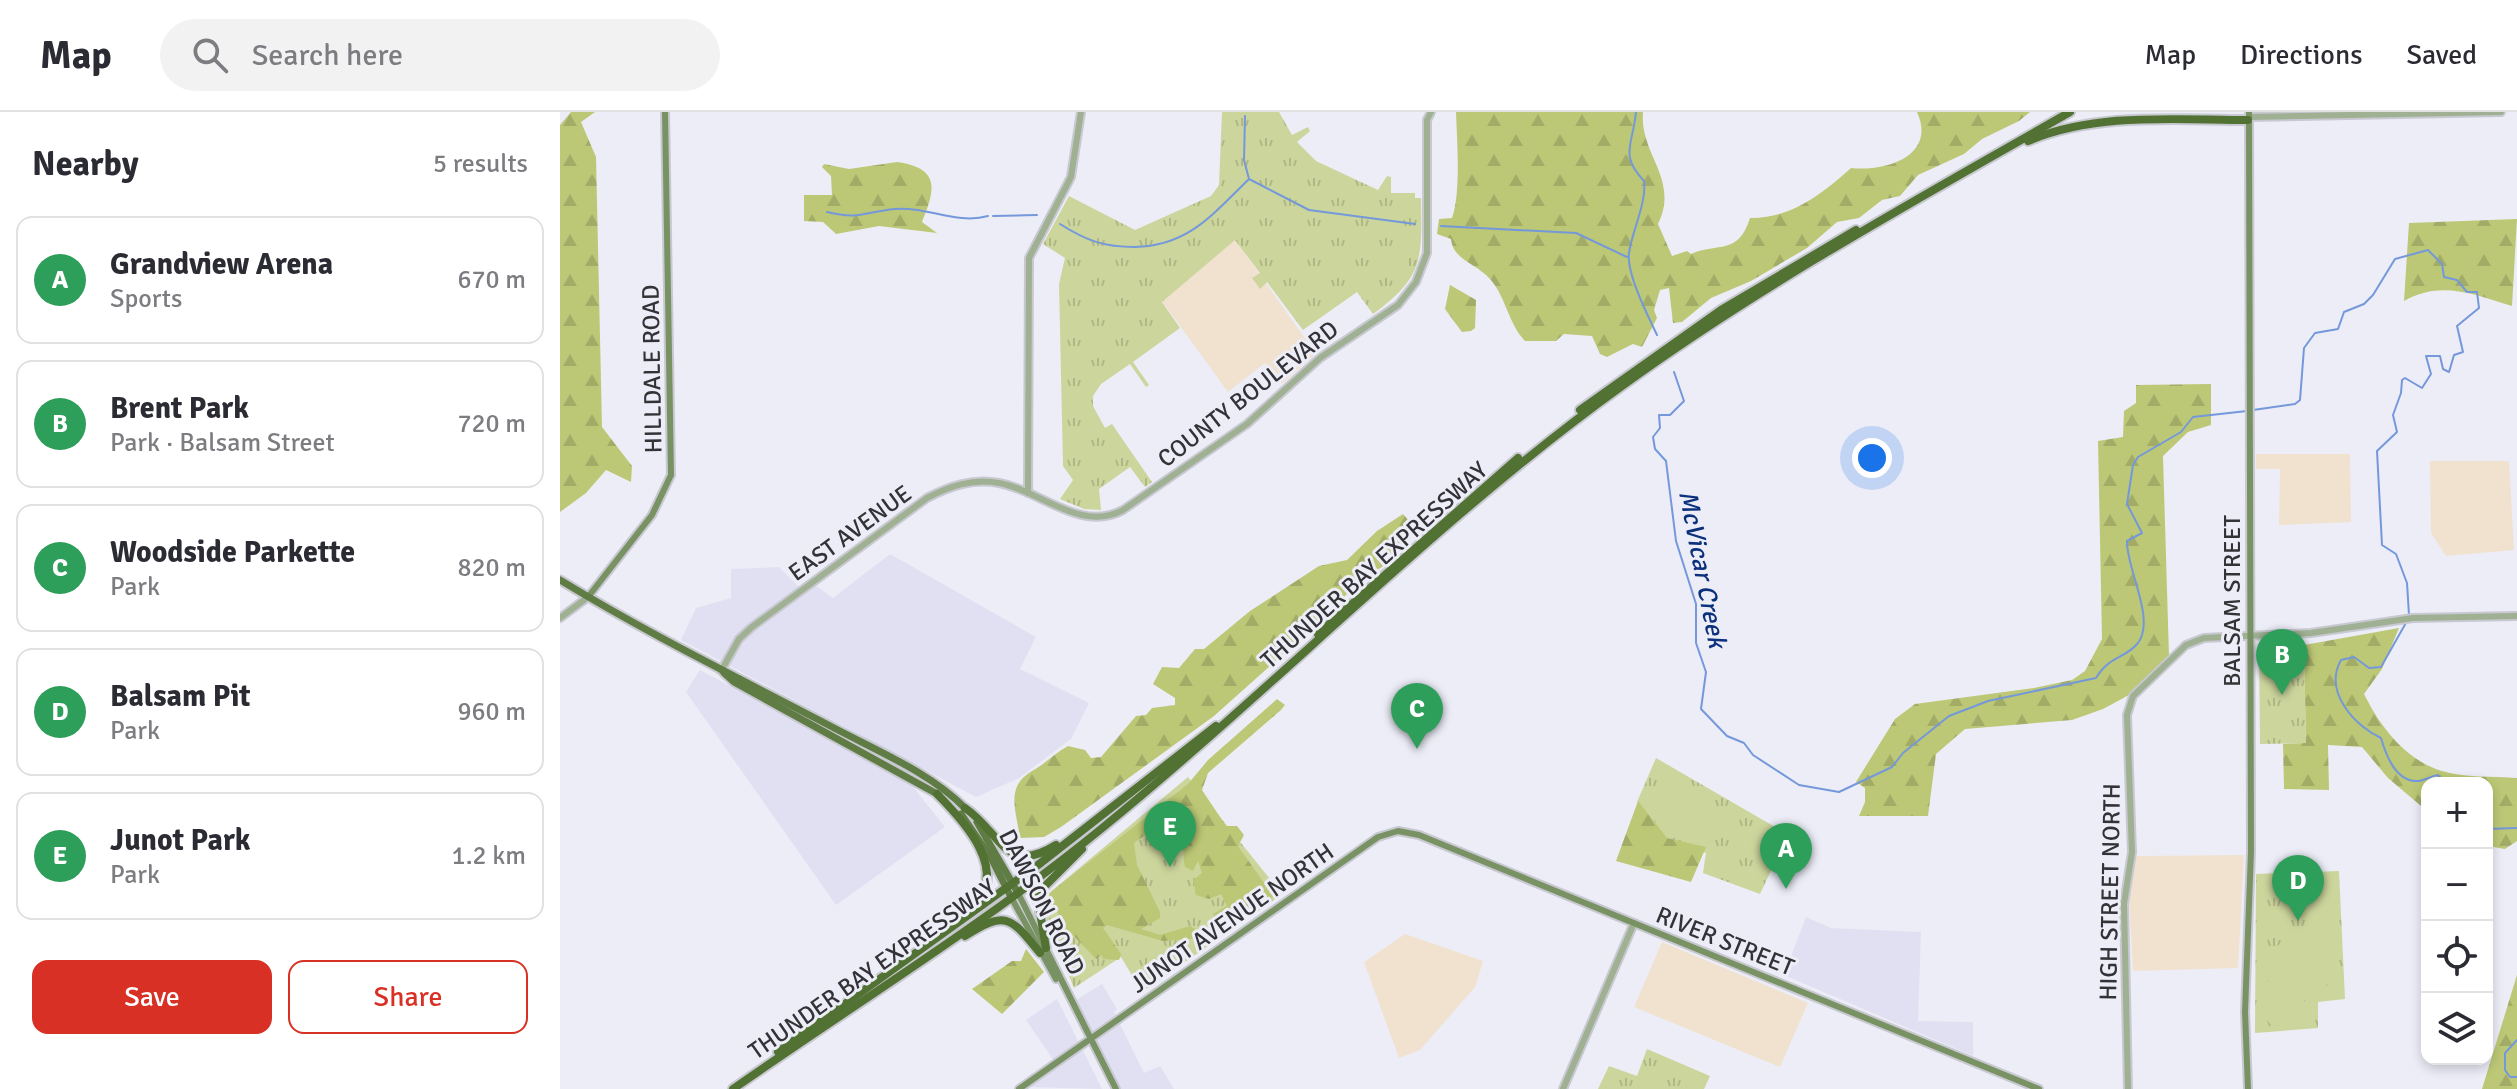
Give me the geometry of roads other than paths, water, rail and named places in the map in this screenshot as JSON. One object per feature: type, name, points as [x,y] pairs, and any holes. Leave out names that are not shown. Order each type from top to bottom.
[{"type":"highway","name":"THUNDER BAY EXPRESSWAY","points":[[725,1089],[1010,885],[1216,726],[1491,480],[1616,383],[1721,310],[2059,112]]},
{"type":"highway","name":"THUNDER BAY EXPRESSWAY","points":[[733,1089],[926,958],[1101,829],[1545,443],[1724,315],[2070,112]]},
{"type":"highway","points":[[1991,157],[2048,133],[2083,123],[2249,116]]},
{"type":"highway","points":[[923,946],[979,900],[988,879],[984,860],[969,830],[937,794]]},
{"type":"highway","points":[[965,808],[979,817],[1005,850],[1025,857],[1048,851],[1091,824]]},
{"type":"highway","points":[[1043,951],[1037,894],[1101,829]]},
{"type":"highway","points":[[926,958],[999,919],[1017,924],[1043,951]]},
{"type":"main road","name":"HILLDALE ROAD","points":[[588,597],[660,504],[671,475],[665,112]]},
{"type":"main road","name":"BALSAM STREET","points":[[2248,1089],[2245,1012],[2251,852],[2249,116]]},
{"type":"main road","name":"DAWSON ROAD","points":[[560,580],[722,671],[875,750],[929,781],[965,808],[985,834],[1116,1089]]},
{"type":"main road","name":"DAWSON ROAD","points":[[722,671],[734,682],[937,794],[968,822],[1010,885]]},
{"type":"main road","name":"RIVER STREET","points":[[1396,832],[1419,835],[2039,1089]]},
{"type":"main road","name":"JUNOT AVENUE NORTH","points":[[1019,1089],[1378,837],[1396,832]]},
{"type":"street","points":[[1028,493],[1029,258],[1071,177],[1081,112]]},
{"type":"street","name":"COUNTY BOULEVARD","points":[[1028,493],[1088,517],[1119,513],[1247,424],[1320,358],[1398,305],[1416,282],[1427,253],[1427,120],[1431,112]]},
{"type":"street","points":[[2249,116],[2501,112]]},
{"type":"street","name":"EAST AVENUE","points":[[722,671],[739,639],[752,627],[927,498],[951,486],[975,482],[1003,483],[1028,493]]},
{"type":"street","points":[[560,618],[588,597]]},
{"type":"street","points":[[2250,637],[2413,618],[2517,616]]},
{"type":"street","name":"HIGH STREET NORTH","points":[[2128,1089],[2124,904],[2132,852],[2127,715],[2133,696],[2194,641],[2250,637]]},
{"type":"street","points":[[1563,1089],[1634,923]]},
{"type":"waterway","name":"McVicar Creek","points":[[1636,112],[1630,156],[1636,172],[1644,181],[1644,189],[1629,261],[1638,294],[1657,335]]},
{"type":"waterway","points":[[1245,116],[1244,160],[1249,179],[1309,210],[1415,224]]},
{"type":"waterway","points":[[1060,224],[1087,239],[1105,244],[1154,245],[1185,235],[1248,180]]},
{"type":"waterway","points":[[827,212],[855,215],[907,209],[953,217],[988,216]]},
{"type":"waterway","points":[[993,216],[1037,215]]},
{"type":"waterway","points":[[1441,226],[1576,233],[1627,257]]},
{"type":"waterway","name":"McVicar Creek","points":[[2253,410],[2295,404],[2300,400],[2304,348],[2315,333],[2338,329],[2344,312],[2364,304],[2395,259],[2428,250],[2442,264],[2444,277],[2457,280],[2467,292],[2477,292],[2479,308],[2457,326],[2463,352],[2454,355],[2449,372],[2443,369],[2440,356],[2426,356],[2431,374],[2422,388],[2405,378],[2402,380],[2393,415],[2397,432],[2377,451],[2382,545],[2396,554],[2407,583],[2409,615]]},
{"type":"waterway","name":"McVicar Creek","points":[[1674,372],[1684,401],[1670,415],[1659,415],[1660,428],[1653,437],[1655,449],[1666,461],[1676,541],[1696,604],[1696,643],[1706,672],[1701,709],[1727,736],[1744,743],[1753,755],[1799,785],[1839,792],[1892,767],[1903,753],[1949,716],[1988,701],[2096,678],[2107,665],[2133,648],[2143,633],[2144,621],[2127,541],[2142,533],[2127,504],[2133,465],[2138,457],[2181,432],[2193,417],[2247,411]]},
{"type":"waterway","name":"McVicar Creek","points":[[2407,621],[2381,667],[2369,668],[2354,657],[2341,660],[2336,672],[2336,684],[2339,696],[2352,716],[2381,738],[2389,760],[2398,773],[2404,778],[2421,780]]},
{"type":"waterway","name":"McVicar Creek","points":[[2432,777],[2439,777]]},
{"type":"waterway","name":"McVicar Creek","points":[[2493,829],[2517,828]]},
{"type":"waterway","name":"McVicar Creek","points":[[2517,1040],[2505,1053],[2505,1070],[2510,1077],[2517,1077]]},
{"type":"place","name":"Brent Park","points":[[2282,695]]},
{"type":"place","name":"Woodside Parkette","points":[[1417,749]]},
{"type":"place","name":"Junot Park","points":[[1170,867]]},
{"type":"place","name":"Grandview Arena","points":[[1786,889]]},
{"type":"place","name":"Balsam Pit","points":[[2298,921]]}]
